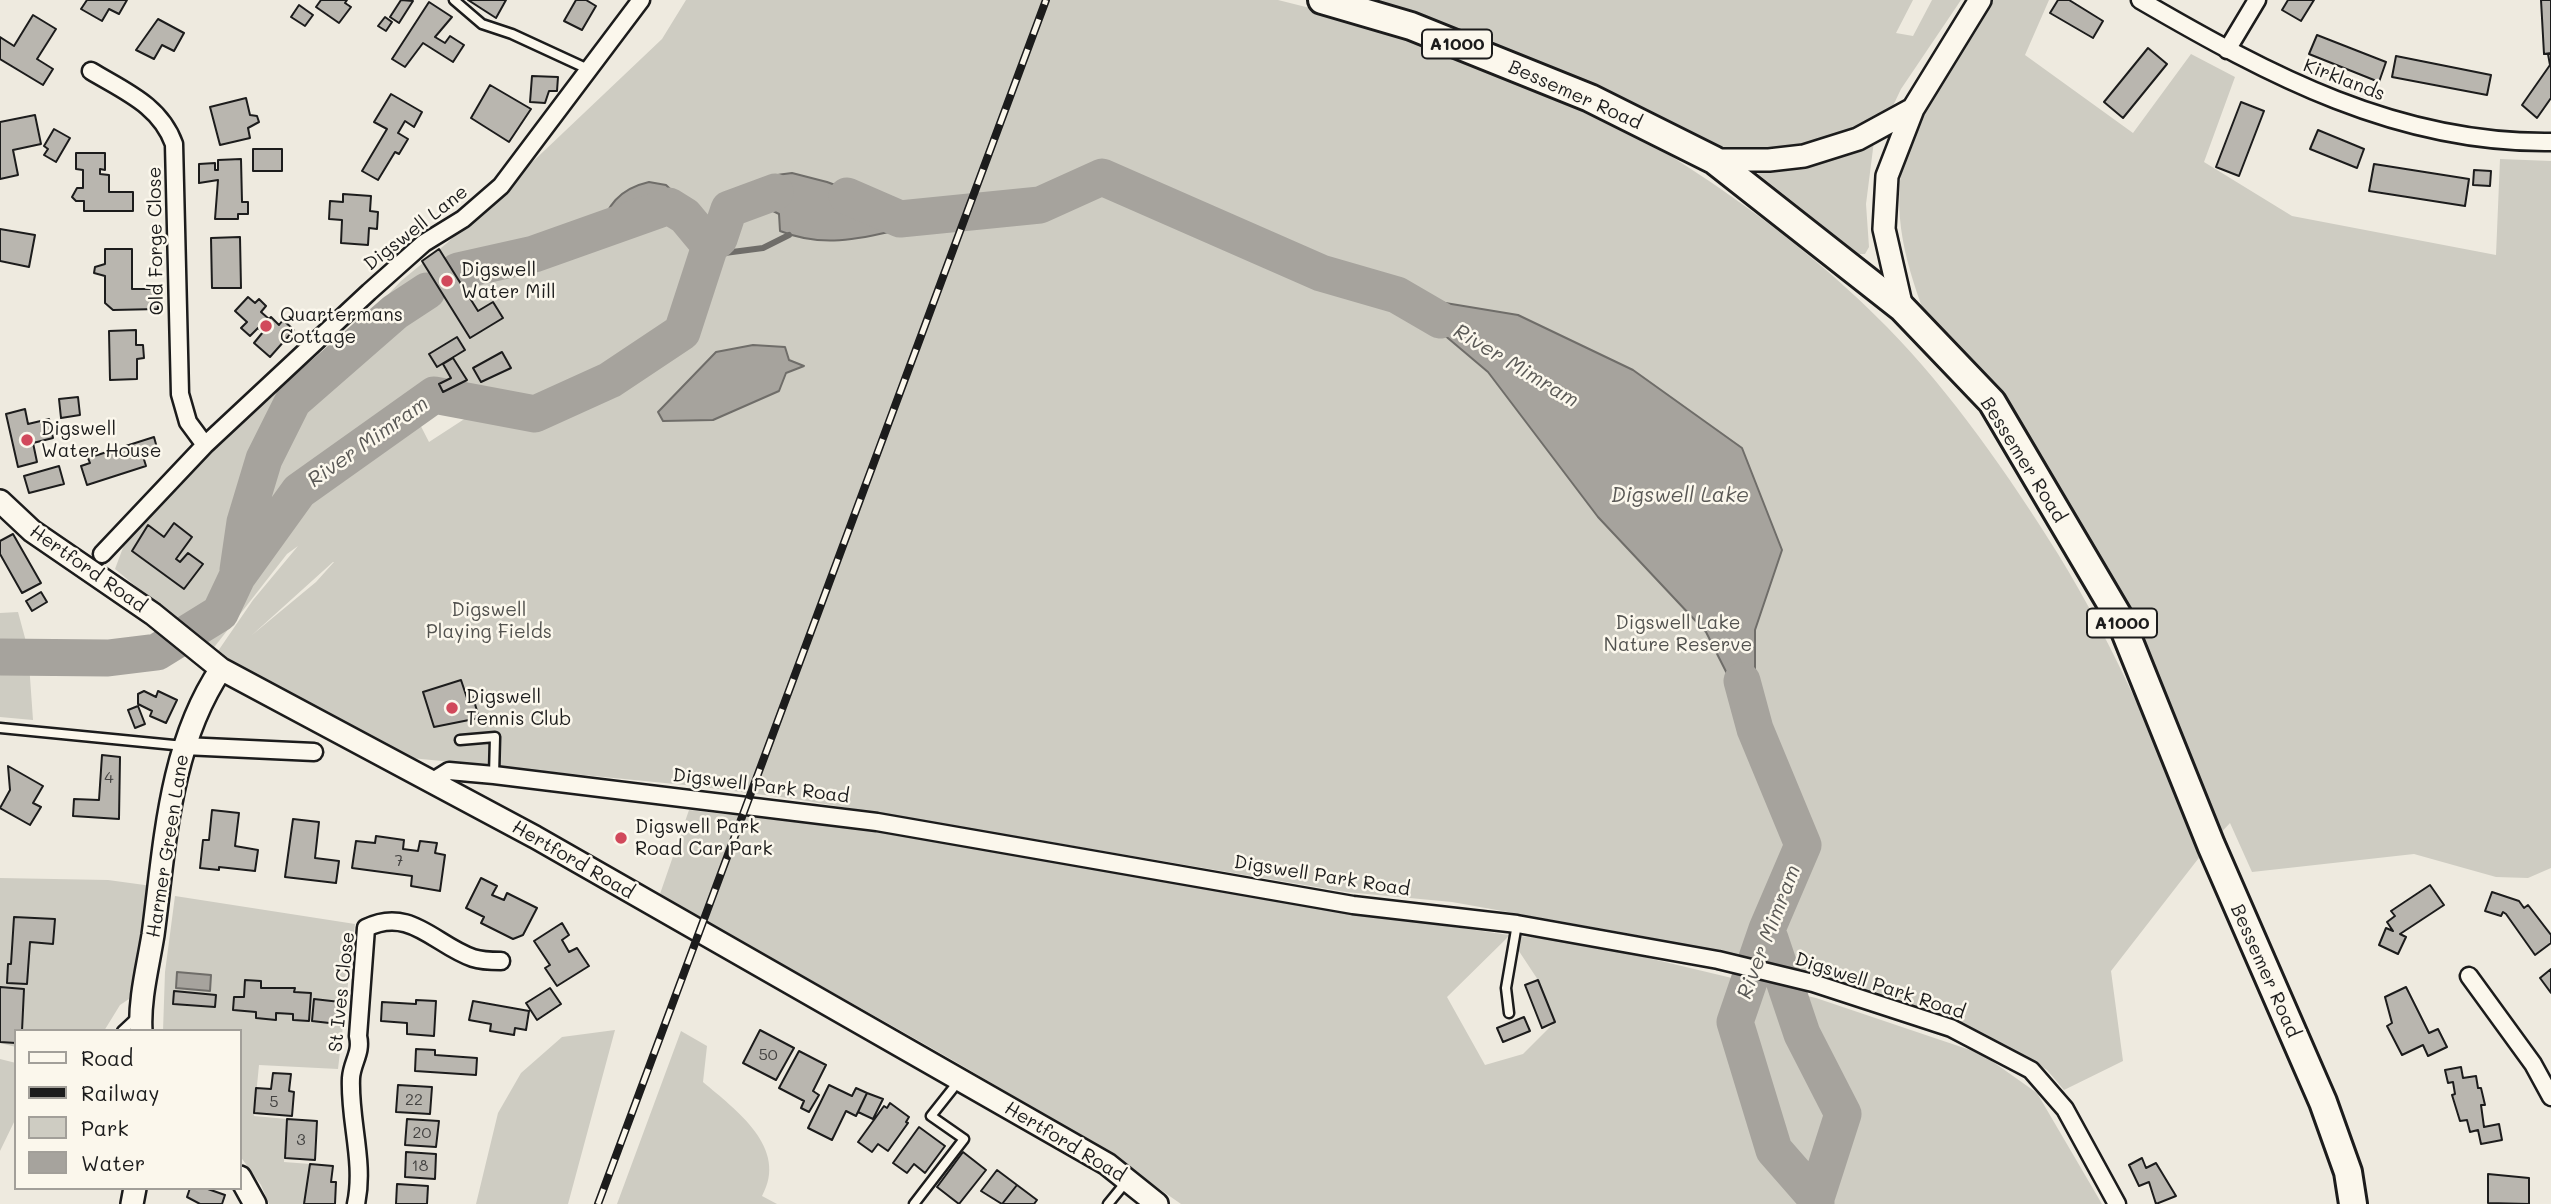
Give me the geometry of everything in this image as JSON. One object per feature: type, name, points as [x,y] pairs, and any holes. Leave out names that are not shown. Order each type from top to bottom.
[{"type":"main road","name":"Bessemer Road","points":[[1322,0],[1411,26],[1590,97],[1714,160],[1902,308],[1992,402],[2120,619],[2211,845],[2323,1101],[2348,1172],[2353,1204]]},
{"type":"street","name":"Digswell Lane","points":[[102,554],[205,445],[424,243],[463,219],[501,186],[641,0]]},
{"type":"street","points":[[1902,308],[1884,229],[1887,176],[1913,109],[1980,0]]},
{"type":"street","name":"Kirklands","points":[[2140,0],[2227,50],[2294,84],[2430,132],[2551,142]]},
{"type":"street","points":[[2227,50],[2258,0]]},
{"type":"street","name":"Old Forge Close","points":[[90,71],[153,109],[166,125],[174,144],[180,394],[188,422],[205,445]]},
{"type":"street","points":[[1714,160],[1769,160],[1804,156],[1858,139],[1913,109]]},
{"type":"street","name":"Hertford Road","points":[[0,501],[32,531],[153,614],[221,669],[433,781],[1107,1164],[1157,1204]]},
{"type":"street","name":"Harmer Green Lane","points":[[141,1021],[167,835],[184,746],[200,701],[221,669]]},
{"type":"street","points":[[184,746],[314,752]]},
{"type":"street","name":"Digswell Park Road","points":[[433,781],[449,771],[494,775],[653,800],[877,822],[1353,905],[1517,924],[1718,960],[1813,983],[1951,1028],[2031,1070],[2065,1109],[2118,1204]]},
{"type":"street","name":"St Ives Close","points":[[356,1204],[360,1177],[351,1076],[361,1049],[358,1036],[366,928],[382,920],[401,921],[475,959],[501,961]]},
{"type":"street","points":[[2469,976],[2533,1064],[2551,1097]]},
{"type":"street","points":[[242,1181],[255,1204]]},
{"type":"lane","points":[[454,0],[482,24],[523,38],[590,70]]},
{"type":"lane","points":[[0,728],[184,746]]},
{"type":"lane","points":[[460,740],[495,737],[494,775]]},
{"type":"lane","points":[[1509,1013],[1506,988],[1517,924]]},
{"type":"lane","points":[[914,1204],[964,1139],[931,1116],[960,1080]]},
{"type":"lane","points":[[1108,1204],[1127,1180]]},
{"type":"green space","points":[[686,0],[1278,0],[1450,49],[1556,92],[1658,148],[1758,215],[1848,289],[1887,327],[1957,407],[2000,465],[2058,554],[2099,626],[2205,850],[2111,971],[2123,1061],[2064,1090],[2047,1070],[2005,1045],[1945,1018],[1743,960],[1648,937],[1452,902],[1346,892],[795,799],[695,786],[401,757],[364,733],[216,654],[253,600],[298,546],[287,554],[212,650],[115,569],[127,537],[212,446],[353,331],[401,281],[447,243],[662,39]],"holes":[[[434,392],[489,402],[489,403],[429,442],[410,405]],[[333,562],[316,582],[252,635]]]},
{"type":"green space","points":[[1372,0],[1913,0],[1896,33],[1913,36],[1932,0],[1961,0],[1901,89],[1892,108],[1870,123],[1823,143],[1731,156],[1637,109],[1443,23]]},
{"type":"green space","points":[[1985,0],[2049,0],[2025,55],[2133,133],[2191,54],[2235,77],[2204,162],[2292,216],[2496,255],[2500,159],[2551,161],[2551,868],[2528,878],[2496,877],[2414,854],[2252,872],[2230,823],[2216,838],[2115,606],[1926,318],[1910,272],[1899,206],[1903,160],[1909,135],[1926,91]]},
{"type":"green space","points":[[1874,141],[1866,204],[1869,247],[1865,254],[1859,254],[1758,174],[1761,170]]},
{"type":"green space","points":[[18,612],[28,649],[33,720],[0,717],[0,613]]},
{"type":"green space","points":[[689,810],[875,831],[1304,905],[1509,935],[1585,943],[1816,998],[1982,1054],[2037,1093],[2102,1204],[1181,1204],[1118,1161],[990,1082],[660,894]],"holes":[[[1509,936],[1538,980],[1555,1022],[1523,1054],[1485,1065],[1447,997]]]},
{"type":"green space","points":[[0,878],[108,880],[152,886],[129,999],[120,1005],[105,1029],[14,1029],[14,1046],[0,1043]]},
{"type":"green space","points":[[175,896],[355,924],[338,1069],[259,1065],[254,1116],[287,1119],[284,1162],[310,1164],[304,1204],[269,1204],[261,1185],[242,1159],[242,1029],[163,1029],[165,972]]},
{"type":"green space","points":[[615,1030],[568,1204],[476,1204],[498,1113],[521,1073],[562,1037]]},
{"type":"green space","points":[[681,1031],[707,1046],[703,1082],[743,1118],[764,1146],[769,1162],[769,1178],[762,1196],[777,1204],[617,1204]]},
{"type":"green space","points":[[0,1059],[14,1062],[14,1122],[0,1151]]},
{"type":"water","points":[[792,173],[827,182],[890,205],[893,216],[889,232],[847,240],[808,239],[780,231],[779,214],[767,208],[728,210],[739,193],[754,182]]},
{"type":"water","points":[[649,182],[666,185],[689,207],[685,216],[675,213],[600,240],[597,233],[610,207],[629,189]]},
{"type":"water","name":"Digswell Lake","points":[[1397,295],[1518,315],[1633,370],[1742,448],[1782,550],[1755,630],[1755,729],[1706,632],[1598,517],[1488,372]]},
{"type":"water","points":[[753,345],[785,347],[789,360],[804,366],[786,373],[779,391],[713,420],[663,421],[658,412],[716,352]]},
{"type":"water","points":[[177,972],[211,975],[210,991],[176,988]]},
{"type":"building","points":[[87,0],[127,0],[119,14],[109,9],[102,21],[81,9]]},
{"type":"building","points":[[321,0],[347,0],[345,3],[351,7],[339,23],[316,7]]},
{"type":"building","points":[[401,0],[413,1],[399,23],[390,17]]},
{"type":"building","points":[[468,0],[506,0],[496,18]]},
{"type":"building","points":[[576,0],[586,0],[596,6],[582,30],[564,21]]},
{"type":"building","points":[[2058,0],[2069,0],[2103,21],[2093,38],[2050,13]]},
{"type":"building","points":[[2288,0],[2314,0],[2301,21],[2282,10]]},
{"type":"building","points":[[2541,0],[2551,0],[2551,53],[2544,54]]},
{"type":"building","points":[[429,2],[452,17],[435,37],[445,43],[450,36],[464,45],[453,62],[423,43],[405,67],[392,59]]},
{"type":"building","points":[[299,5],[313,15],[305,26],[291,17]]},
{"type":"building","points":[[33,15],[56,29],[37,59],[53,69],[43,85],[0,59],[0,37],[14,46]]},
{"type":"building","points":[[385,17],[392,22],[386,31],[378,26]]},
{"type":"building","points":[[158,19],[184,33],[174,51],[162,45],[154,59],[136,50]]},
{"type":"building","points":[[2317,35],[2386,62],[2379,82],[2309,54]]},
{"type":"building","points":[[2148,48],[2167,64],[2123,118],[2104,102]]},
{"type":"building","points":[[2548,54],[2551,54],[2551,98],[2537,118],[2522,105],[2550,65]]},
{"type":"building","points":[[2396,56],[2491,75],[2487,95],[2392,77]]},
{"type":"building","points":[[532,76],[558,77],[557,91],[549,91],[545,103],[530,102]]},
{"type":"building","points":[[490,85],[531,109],[509,142],[471,118]]},
{"type":"building","points":[[391,94],[422,112],[414,127],[405,121],[398,133],[408,139],[399,154],[395,152],[378,180],[362,171],[387,129],[374,122]]},
{"type":"building","points":[[246,98],[250,115],[257,116],[259,122],[248,128],[250,138],[220,145],[210,107]]},
{"type":"building","points":[[2241,102],[2264,111],[2239,176],[2216,167]]},
{"type":"building","points":[[35,115],[41,144],[13,150],[18,175],[0,179],[0,122]]},
{"type":"building","points":[[54,129],[70,138],[56,162],[44,155],[48,149],[44,146]]},
{"type":"building","points":[[2318,130],[2364,149],[2357,168],[2310,149]]},
{"type":"building","points":[[253,149],[282,149],[282,171],[253,171]]},
{"type":"building","points":[[76,153],[105,153],[105,170],[100,169],[100,174],[109,175],[109,192],[133,192],[133,211],[84,211],[84,201],[76,201],[72,197],[77,188],[83,188],[83,170],[76,169]]},
{"type":"building","points":[[241,159],[242,202],[248,202],[248,214],[238,214],[238,219],[215,219],[218,180],[199,183],[199,164],[215,163],[215,170],[218,170],[218,160]]},
{"type":"building","points":[[2374,164],[2469,179],[2465,206],[2369,191]]},
{"type":"building","points":[[2474,170],[2491,171],[2490,186],[2473,185]]},
{"type":"building","points":[[343,194],[371,196],[370,211],[378,212],[377,229],[369,228],[368,245],[341,243],[342,220],[329,219],[330,201],[343,202]]},
{"type":"building","points":[[0,229],[35,235],[29,267],[0,261]]},
{"type":"building","points":[[240,237],[241,288],[212,288],[211,238]]},
{"type":"building","points":[[105,249],[132,249],[132,289],[158,289],[158,309],[113,310],[105,303],[105,276],[94,273],[95,267],[105,264]]},
{"type":"building","name":"Digswell Water Mill","points":[[439,249],[478,311],[493,302],[503,318],[470,338],[422,261]]},
{"type":"building","name":"Quartermans Cottage","points":[[248,297],[255,303],[259,299],[266,306],[261,312],[269,319],[271,317],[279,325],[283,320],[294,330],[270,357],[254,343],[263,332],[258,328],[250,336],[241,328],[247,322],[235,311]]},
{"type":"building","points":[[136,330],[136,345],[143,345],[144,358],[137,359],[137,379],[110,380],[109,331]]},
{"type":"building","points":[[457,337],[465,350],[437,367],[429,354]]},
{"type":"building","points":[[502,352],[511,368],[481,382],[473,368]]},
{"type":"building","points":[[453,358],[467,380],[443,392],[439,384],[451,378],[443,364]]},
{"type":"building","points":[[78,397],[80,415],[61,418],[59,399]]},
{"type":"building","name":"Digswell Water House","points":[[25,409],[28,424],[49,419],[53,438],[33,443],[37,462],[18,467],[6,414]]},
{"type":"building","points":[[154,437],[157,448],[142,453],[146,466],[87,485],[81,466],[90,463],[88,458]]},
{"type":"building","points":[[59,466],[64,484],[29,493],[24,476]]},
{"type":"building","points":[[174,523],[192,537],[176,559],[180,562],[188,553],[203,564],[184,589],[132,551],[148,525],[164,537]]},
{"type":"building","points":[[13,534],[41,583],[22,593],[0,554],[0,541]]},
{"type":"building","points":[[41,592],[47,602],[32,611],[26,601]]},
{"type":"building","name":"Digswell Tennis Club","points":[[461,680],[467,698],[473,697],[479,718],[434,727],[423,692]]},
{"type":"building","points":[[144,691],[156,697],[158,691],[177,700],[166,723],[150,716],[152,711],[138,704],[138,694]]},
{"type":"building","points":[[138,706],[145,724],[135,728],[128,710]]},
{"type":"building","points":[[102,755],[120,757],[119,819],[73,816],[74,799],[99,800]]},
{"type":"building","points":[[8,766],[43,786],[33,803],[41,807],[30,825],[0,808],[10,790]]},
{"type":"building","points":[[212,810],[239,813],[235,846],[258,850],[255,871],[200,868],[203,840],[209,840]]},
{"type":"building","points":[[293,819],[319,822],[315,858],[339,861],[336,883],[285,877]]},
{"type":"building","points":[[376,836],[404,840],[403,849],[418,851],[420,841],[437,843],[435,853],[445,855],[440,891],[411,886],[412,876],[352,868],[356,841],[375,843]]},
{"type":"building","points":[[481,878],[497,886],[492,895],[504,900],[507,893],[537,908],[523,935],[513,939],[481,923],[484,917],[466,908]]},
{"type":"building","points":[[2430,885],[2444,905],[2400,934],[2406,937],[2398,954],[2379,945],[2386,928],[2393,931],[2387,922],[2395,916],[2391,911]]},
{"type":"building","points":[[2492,892],[2519,901],[2524,908],[2528,905],[2551,935],[2551,943],[2535,955],[2506,914],[2503,912],[2501,916],[2485,911]]},
{"type":"building","points":[[14,917],[55,919],[53,944],[30,942],[27,984],[7,983]]},
{"type":"building","points":[[562,923],[569,935],[562,940],[569,952],[577,948],[589,966],[557,986],[545,968],[550,965],[534,941]]},
{"type":"building","points":[[2551,969],[2551,993],[2540,978]]},
{"type":"building","points":[[245,980],[261,981],[261,988],[295,988],[294,992],[311,993],[309,1021],[293,1020],[293,1014],[276,1013],[276,1020],[256,1018],[256,1012],[233,1010],[234,997],[244,997]]},
{"type":"building","points":[[1538,980],[1555,1022],[1542,1028],[1525,985]]},
{"type":"building","points":[[0,987],[24,989],[22,1029],[14,1029],[14,1043],[0,1042]]},
{"type":"building","points":[[2406,987],[2429,1033],[2438,1029],[2447,1047],[2428,1056],[2423,1045],[2402,1055],[2387,1026],[2392,1023],[2385,997]]},
{"type":"building","points":[[550,988],[561,1004],[537,1020],[526,1003]]},
{"type":"building","points":[[174,991],[216,995],[215,1007],[173,1004]]},
{"type":"building","points":[[314,999],[340,1002],[338,1024],[312,1021]]},
{"type":"building","points":[[416,1000],[436,1001],[434,1036],[407,1034],[407,1023],[381,1021],[382,1002],[416,1004]]},
{"type":"building","points":[[473,1001],[529,1011],[526,1030],[515,1028],[514,1035],[490,1031],[491,1024],[469,1020]]},
{"type":"building","points":[[1524,1017],[1530,1031],[1503,1042],[1497,1028]]},
{"type":"building","points":[[760,1030],[794,1048],[776,1080],[743,1063]]},
{"type":"building","points":[[416,1049],[435,1050],[435,1055],[477,1058],[476,1075],[415,1071]]},
{"type":"building","points":[[799,1051],[826,1065],[813,1091],[819,1095],[809,1112],[801,1108],[804,1101],[779,1088]]},
{"type":"building","points":[[2461,1067],[2463,1078],[2476,1076],[2478,1088],[2481,1088],[2485,1105],[2481,1105],[2484,1127],[2499,1124],[2502,1140],[2481,1144],[2478,1130],[2470,1132],[2467,1120],[2460,1121],[2452,1095],[2455,1094],[2453,1082],[2448,1083],[2445,1070]]},
{"type":"building","points":[[273,1073],[291,1074],[289,1091],[294,1092],[292,1116],[254,1113],[256,1088],[271,1089]]},
{"type":"building","points":[[398,1085],[432,1087],[430,1114],[396,1112]]},
{"type":"building","points":[[829,1085],[852,1096],[856,1088],[867,1093],[856,1116],[846,1111],[832,1140],[808,1128]]},
{"type":"building","points":[[867,1093],[883,1099],[873,1119],[858,1112]]},
{"type":"building","points":[[890,1103],[909,1117],[906,1122],[908,1123],[888,1151],[878,1144],[872,1152],[858,1142],[884,1106],[887,1108]]},
{"type":"building","points":[[287,1119],[317,1121],[315,1160],[285,1158]]},
{"type":"building","points":[[407,1119],[439,1121],[436,1147],[405,1145]]},
{"type":"building","points":[[919,1127],[945,1146],[925,1173],[914,1164],[907,1173],[893,1163]]},
{"type":"building","points":[[406,1152],[436,1154],[435,1179],[405,1177]]},
{"type":"building","points":[[963,1152],[986,1170],[959,1204],[937,1187]]},
{"type":"building","points":[[2142,1158],[2146,1168],[2156,1163],[2176,1196],[2156,1204],[2149,1182],[2139,1186],[2129,1165]]},
{"type":"building","points":[[310,1164],[333,1166],[331,1182],[336,1182],[335,1204],[304,1204]]},
{"type":"building","points":[[997,1170],[1017,1185],[1002,1204],[981,1191]]},
{"type":"building","points":[[2488,1174],[2529,1178],[2529,1204],[2488,1203]]},
{"type":"building","points":[[397,1184],[428,1186],[427,1204],[396,1204]]},
{"type":"building","points":[[1017,1185],[1037,1200],[1034,1204],[1002,1204]]},
{"type":"building","points":[[189,1190],[211,1190],[225,1195],[222,1204],[200,1204],[187,1197]]},
{"type":"waterway","name":"River Mimram","points":[[847,196],[900,219],[1040,205],[1102,177],[1321,273],[1397,295],[1440,320]]},
{"type":"waterway","name":"River Mimram","points":[[0,657],[108,658],[157,652],[220,613],[237,577],[299,491],[434,395],[535,414],[610,380],[682,332],[710,246],[719,239],[729,209],[775,192]]},
{"type":"waterway","name":"River Mimram","points":[[458,271],[534,254],[669,206],[685,216],[710,246]]},
{"type":"waterway","points":[[710,246],[717,254],[763,248],[789,235]]},
{"type":"waterway","name":"River Mimram","points":[[238,570],[245,522],[264,459],[293,401],[395,312],[427,291]]},
{"type":"waterway","name":"River Mimram","points":[[1742,681],[1755,729],[1803,845],[1767,929],[1735,1022],[1774,1150],[1816,1198],[1816,1204]]},
{"type":"waterway","points":[[1770,939],[1802,1034],[1843,1114],[1816,1198]]},
{"type":"railway","points":[[598,1204],[1046,0]]},
{"type":"place","name":"Digswell Water Mill","points":[[447,281]]},
{"type":"place","name":"Quartermans Cottage","points":[[266,326]]},
{"type":"place","name":"Digswell Water House","points":[[27,440]]},
{"type":"place","name":"Digswell Tennis Club","points":[[452,708]]},
{"type":"place","name":"Digswell Park Road Car Park","points":[[621,838]]},
{"type":"park label","name":"Digswell Playing Fields","points":[[489,621]]},
{"type":"park label","name":"Digswell Lake Nature Reserve","points":[[1678,634]]}]
